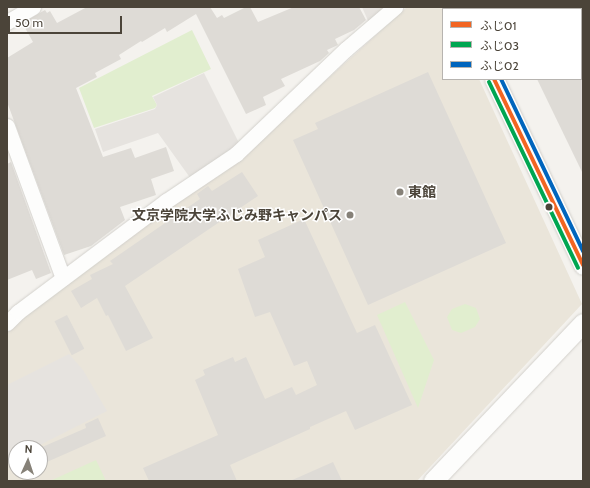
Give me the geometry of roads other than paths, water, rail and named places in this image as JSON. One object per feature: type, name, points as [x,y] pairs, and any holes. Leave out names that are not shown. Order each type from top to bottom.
[{"type":"street","points":[[7,22],[33,7]]},
{"type":"street","points":[[7,323],[18,312],[166,201],[236,154],[346,49],[395,7]]},
{"type":"street","points":[[494,80],[583,265]]},
{"type":"street","points":[[7,126],[63,278]]},
{"type":"street","points":[[433,481],[583,323]]},
{"type":"place","name":"東館","points":[[400,192]]},
{"type":"place","name":"文京学院大学ふじみ野キャンパス","points":[[350,215]]}]
